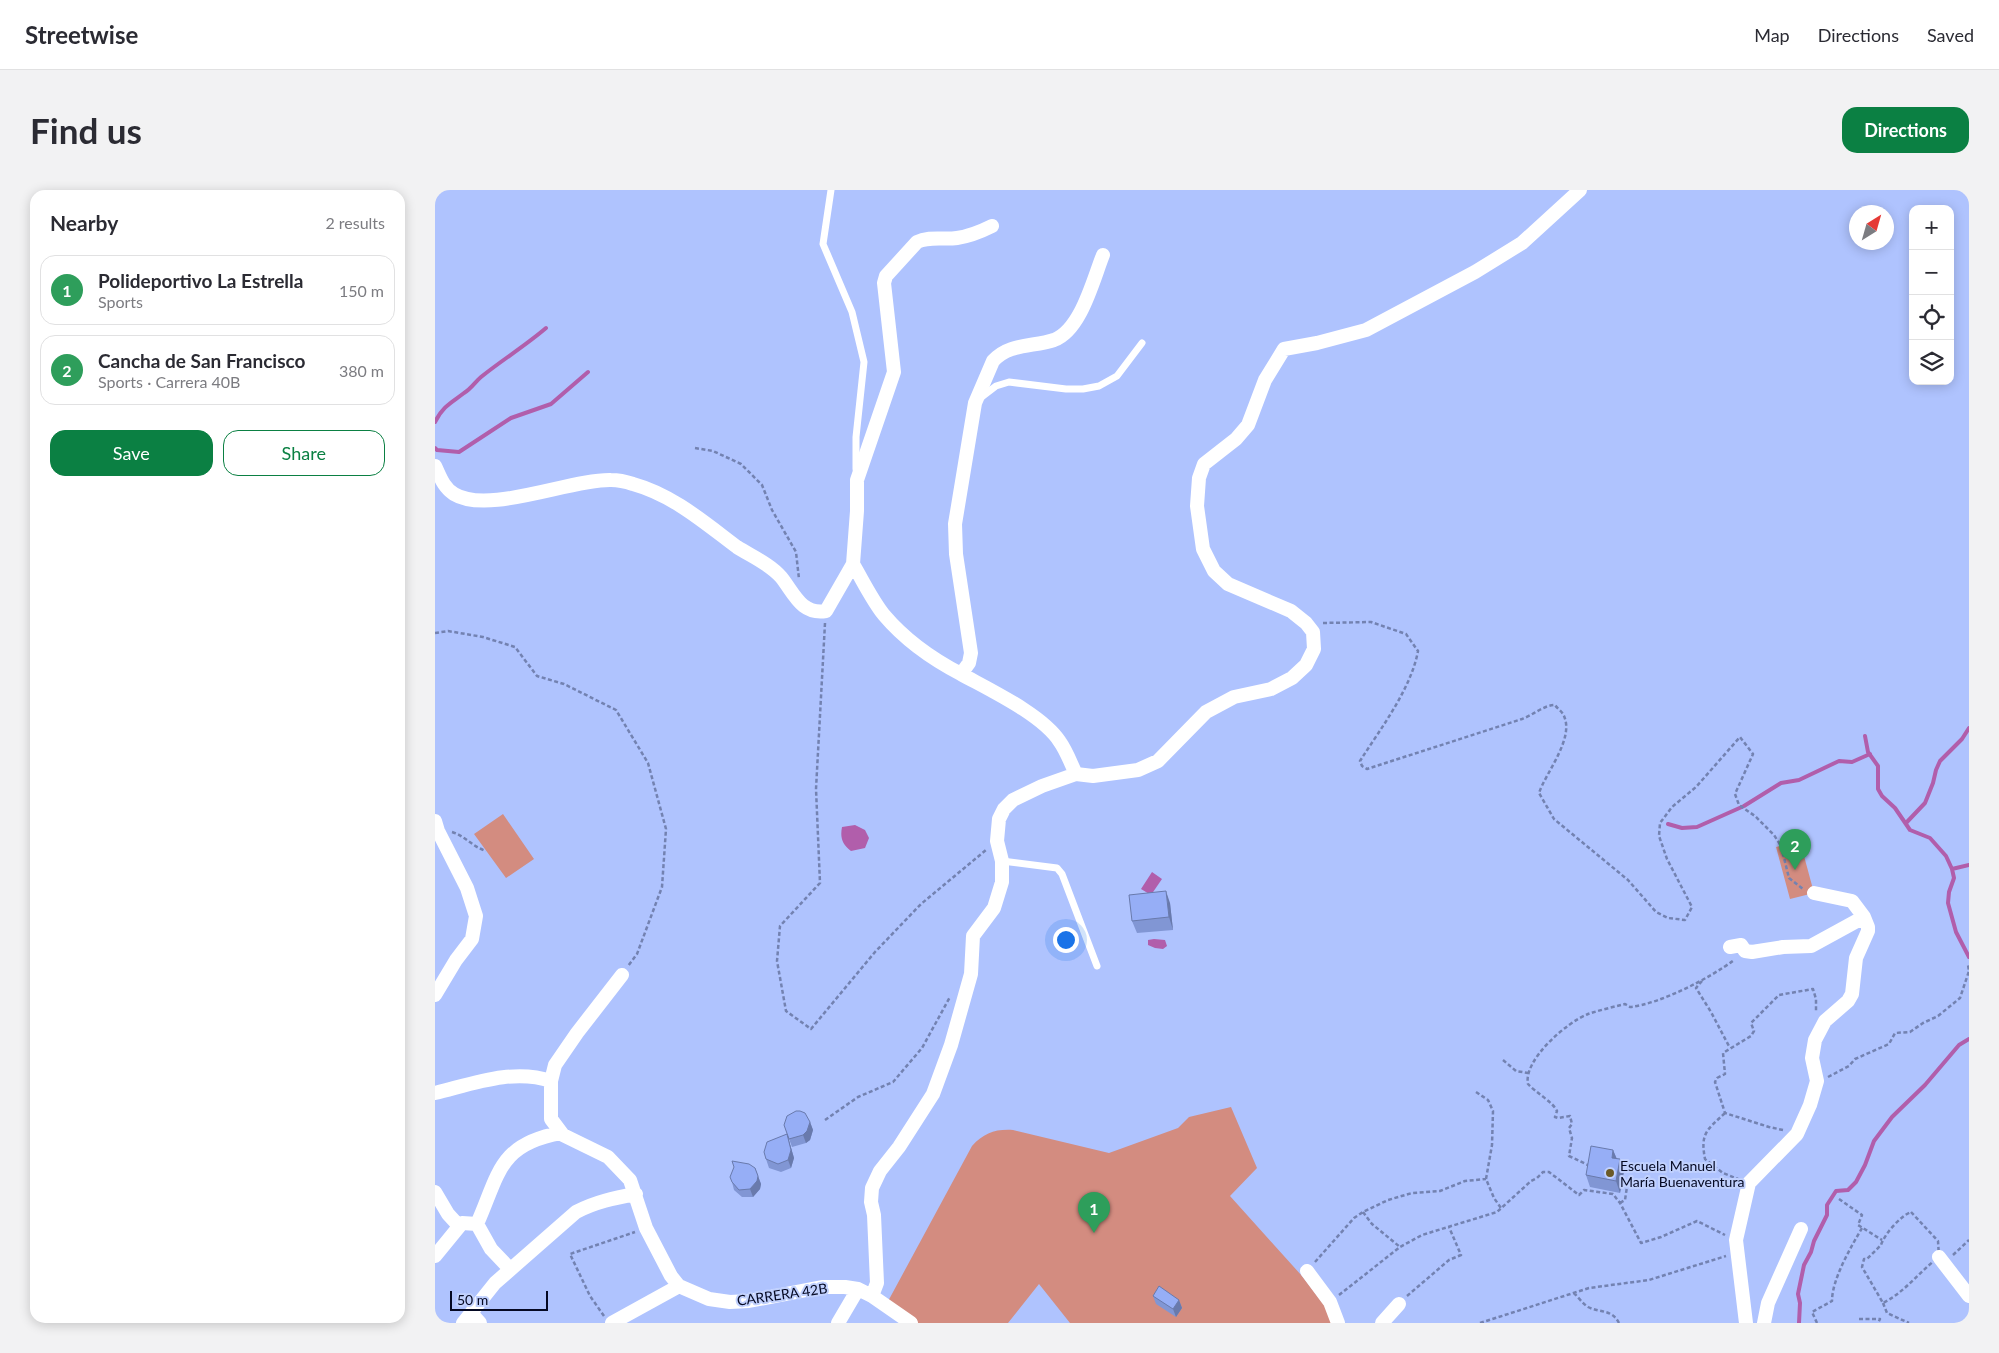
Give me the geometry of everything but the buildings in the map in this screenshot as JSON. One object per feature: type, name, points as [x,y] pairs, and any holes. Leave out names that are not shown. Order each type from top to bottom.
[{"type":"street","points":[[872,1296],[877,1283],[874,1215],[871,1202],[872,1188],[880,1171],[904,1141],[933,1094],[951,1045],[971,974],[973,936],[994,908],[1002,882],[1002,861],[997,841],[999,818],[1003,808],[1013,800],[1042,786],[1076,774],[1093,776],[1138,770],[1158,761],[1185,731],[1215,705],[1234,697],[1271,689],[1292,678],[1306,665],[1314,649],[1313,632],[1306,623],[1291,611],[1228,584],[1214,571],[1203,549],[1197,506],[1199,478],[1204,464],[1236,439],[1248,425],[1265,380],[1284,349],[1317,343],[1366,330],[1467,277],[1522,243],[1580,190]]},
{"type":"street","points":[[435,466],[445,486],[453,493],[462,497],[486,500],[611,480],[650,490],[701,519],[737,547],[771,569],[780,576],[795,599],[804,607],[818,612],[826,611],[853,564],[857,512],[857,480],[894,372],[884,282],[886,276],[922,239],[957,238],[976,234],[992,226]]},
{"type":"street","points":[[961,674],[969,663],[971,654],[956,554],[955,524],[975,403],[990,367],[998,355],[1011,348],[1055,339],[1069,330],[1080,315],[1103,255]]},
{"type":"street","points":[[853,564],[883,614],[910,642],[935,661],[961,674],[1047,727],[1060,742],[1076,774]]},
{"type":"street","points":[[435,996],[456,960],[472,939],[476,916],[467,888],[436,824]]},
{"type":"street","points":[[1746,1323],[1736,1246],[1749,1183],[1797,1134],[1810,1105],[1817,1081],[1812,1058],[1815,1040],[1825,1021],[1848,1001],[1852,994],[1856,958],[1868,931],[1864,917],[1852,900],[1814,893]]},
{"type":"street","points":[[1730,947],[1741,945],[1745,951],[1751,952],[1783,947],[1811,946],[1864,917]]},
{"type":"street","points":[[609,1320],[679,1286],[671,1276],[645,1228],[631,1180],[608,1157],[561,1133],[551,1119],[551,1081],[555,1065],[622,975]]},
{"type":"street","points":[[435,1093],[454,1087],[504,1077],[532,1076],[551,1081]]},
{"type":"street","points":[[477,1224],[498,1170],[508,1156],[522,1146],[551,1134],[561,1133]]},
{"type":"street","points":[[435,1192],[448,1214],[459,1226]]},
{"type":"street","points":[[471,1320],[495,1283],[576,1212],[608,1199],[636,1194]]},
{"type":"street","points":[[435,1256],[459,1226],[467,1223],[477,1224],[491,1249],[510,1269]]},
{"type":"street","points":[[1764,1323],[1768,1303],[1801,1229]]},
{"type":"street","points":[[1941,1260],[1969,1296]]},
{"type":"street","points":[[1307,1271],[1330,1302],[1338,1323]]},
{"type":"street","name":"CARRERA 42B","points":[[679,1286],[709,1299],[730,1302],[749,1301],[822,1287],[858,1289],[872,1296],[911,1323]]},
{"type":"street","points":[[838,1323],[858,1289]]},
{"type":"street","points":[[1382,1323],[1399,1304]]},
{"type":"lane","points":[[831,190],[823,244],[852,312],[864,362],[856,437],[857,480]]},
{"type":"lane","points":[[975,403],[996,386],[1009,382],[1066,389],[1083,389],[1099,386],[1117,376],[1142,343]]},
{"type":"lane","points":[[1002,861],[1057,868],[1062,874],[1097,966]]},
{"type":"path","points":[[695,448],[713,451],[741,464],[762,485],[772,510],[796,552],[800,586]]},
{"type":"path","points":[[826,611],[816,789],[820,883],[780,926],[777,961],[786,1011],[811,1029],[875,952],[921,904],[997,841]]},
{"type":"path","points":[[1306,623],[1371,622],[1406,634],[1418,651],[1416,665],[1406,686],[1360,761],[1361,766],[1367,769],[1522,720],[1534,715],[1547,705],[1555,706],[1563,714],[1565,722],[1564,742],[1556,761],[1543,781],[1539,794],[1554,819],[1628,880],[1656,912],[1668,918],[1685,920],[1692,907],[1667,859],[1659,836],[1660,823],[1672,807],[1696,787],[1740,737],[1753,754],[1735,794],[1739,805],[1755,816],[1774,835],[1781,846],[1789,878],[1807,892],[1814,893]]},
{"type":"path","points":[[435,633],[448,631],[483,637],[515,647],[537,676],[564,684],[616,710],[648,763],[666,829],[662,887],[637,954],[622,975]]},
{"type":"path","points":[[436,824],[460,834],[477,848],[486,850]]},
{"type":"path","points":[[1592,1167],[1569,1156],[1572,1138],[1569,1128],[1572,1124],[1570,1116],[1558,1118],[1555,1116],[1557,1111],[1555,1106],[1542,1098],[1529,1084],[1528,1073],[1537,1057],[1557,1034],[1587,1015],[1625,1004],[1635,1007],[1668,995],[1703,979],[1733,962],[1745,951]]},
{"type":"path","points":[[1817,1081],[1840,1072],[1855,1059],[1889,1044],[1895,1033],[1910,1032],[1923,1023],[1939,1016],[1960,998],[1969,971],[1968,966]]},
{"type":"path","points":[[1703,979],[1696,988],[1730,1048]]},
{"type":"path","points":[[1725,1113],[1715,1082],[1717,1078],[1725,1074],[1723,1053],[1751,1036],[1754,1031],[1751,1023],[1779,995],[1813,989],[1816,999],[1816,1015],[1819,1019],[1825,1021]]},
{"type":"path","points":[[825,1120],[858,1097],[893,1082],[922,1048],[951,995]]},
{"type":"path","points":[[1503,1060],[1516,1071],[1528,1073]]},
{"type":"path","points":[[1476,1092],[1488,1100],[1493,1111],[1492,1145],[1486,1179],[1494,1198],[1501,1208]]},
{"type":"path","points":[[1725,1113],[1797,1134]]},
{"type":"path","points":[[1725,1113],[1707,1131],[1702,1143],[1705,1159],[1723,1174],[1749,1183]]},
{"type":"path","points":[[1330,1302],[1400,1247],[1422,1235],[1497,1212],[1543,1172],[1549,1172],[1579,1195],[1584,1190],[1613,1194],[1620,1203],[1641,1242],[1661,1237],[1697,1221],[1736,1246]]},
{"type":"path","points":[[1307,1271],[1355,1218],[1363,1212],[1388,1200],[1412,1193],[1440,1191],[1465,1181],[1486,1179]]},
{"type":"path","points":[[1620,1203],[1625,1200],[1628,1180],[1647,1182]]},
{"type":"path","points":[[1589,1190],[1590,1183]]},
{"type":"path","points":[[1839,1198],[1862,1215],[1858,1225],[1882,1240]]},
{"type":"path","points":[[1363,1212],[1372,1224],[1400,1247]]},
{"type":"path","points":[[1909,1323],[1887,1313],[1867,1277],[1863,1267],[1864,1259],[1867,1259],[1881,1245],[1882,1240],[1903,1215],[1911,1212],[1938,1241],[1941,1260]]},
{"type":"path","points":[[1399,1304],[1449,1260],[1461,1255],[1449,1226]]},
{"type":"path","points":[[609,1320],[600,1312],[590,1296],[570,1254],[645,1228]]},
{"type":"path","points":[[1817,1323],[1812,1312],[1832,1301],[1832,1292],[1853,1242],[1862,1228]]},
{"type":"path","points":[[1883,1303],[1903,1291],[1921,1270],[1941,1260],[1969,1240]]},
{"type":"path","points":[[1480,1323],[1589,1288],[1649,1280],[1736,1246]]},
{"type":"path","points":[[1574,1292],[1587,1307],[1612,1314],[1619,1323]]},
{"type":"path","points":[[1895,1323],[1897,1317]]},
{"type":"path","points":[[1859,1319],[1880,1319],[1878,1323]]},
{"type":"shaded area","points":[[503,814],[534,859],[506,878],[474,834]]},
{"type":"shaded area","points":[[855,825],[865,830],[869,838],[865,848],[851,851],[842,840],[842,827]]},
{"type":"shaded area","points":[[1800,841],[1814,893],[1790,899],[1776,847]]},
{"type":"shaded area","points":[[1152,872],[1162,879],[1151,895],[1141,889]]},
{"type":"shaded area","points":[[1148,940],[1165,940],[1167,946],[1163,949],[1148,945]]},
{"type":"shaded area","points":[[1231,1107],[1257,1168],[1230,1196],[1302,1276],[1338,1323],[1070,1323],[1039,1284],[1008,1323],[911,1323],[886,1305],[972,1146],[985,1135],[995,1131],[1013,1130],[1109,1153],[1178,1128],[1189,1117]]},
{"type":"waterway","points":[[435,422],[448,405],[469,390],[481,377],[546,328]]},
{"type":"waterway","points":[[435,448],[437,450],[459,452],[511,418],[551,404],[588,372]]},
{"type":"waterway","points":[[1906,823],[1925,803],[1940,761],[1962,739],[1969,728]]},
{"type":"waterway","points":[[1865,736],[1868,752],[1878,766],[1878,789],[1882,796],[1895,808],[1910,830],[1930,838],[1946,856],[1954,878],[1949,892],[1948,903],[1956,932],[1969,957]]},
{"type":"waterway","points":[[1668,824],[1682,828],[1697,827],[1744,806],[1781,783],[1799,780],[1839,761],[1852,762],[1870,754]]},
{"type":"waterway","points":[[1952,869],[1969,865]]},
{"type":"waterway","points":[[1799,1323],[1800,1303],[1798,1294],[1804,1265],[1827,1215],[1827,1205],[1836,1191],[1848,1190],[1856,1182],[1874,1141],[1892,1117],[1925,1085],[1959,1045],[1969,1039]]},
{"type":"place","name":"Cancha de San Francisco","points":[[1795,870]]},
{"type":"place","name":"Escuela Manuel María Buenaventura","points":[[1610,1173]]},
{"type":"place","name":"Polideportivo La Estrella","points":[[1094,1233]]}]
